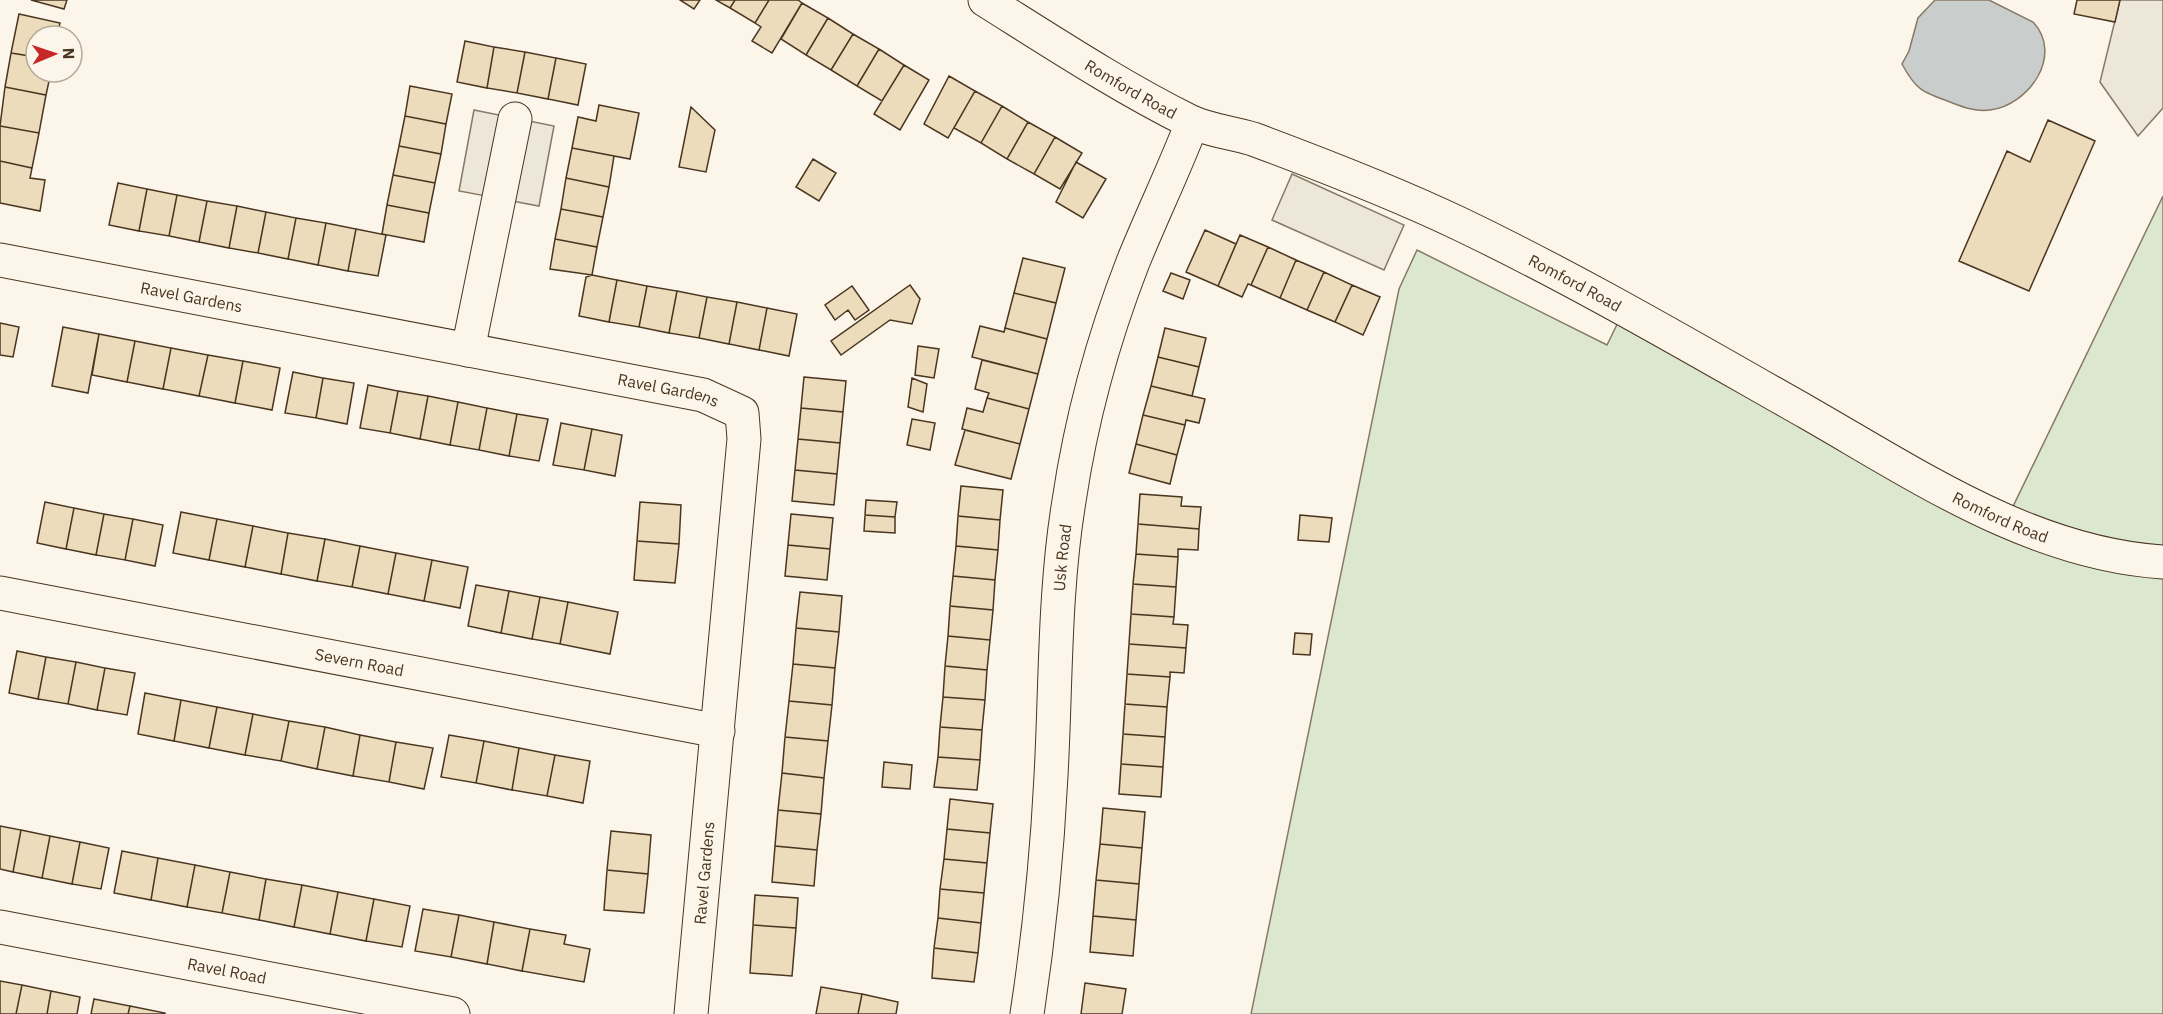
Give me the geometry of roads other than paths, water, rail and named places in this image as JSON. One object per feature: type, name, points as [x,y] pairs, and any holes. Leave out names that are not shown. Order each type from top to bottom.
[{"type":"street","name":"Romford Road","points":[[985,0],[1070,53],[1192,123],[1248,138],[1292,154],[1459,224],[1624,310],[1902,467],[2006,521],[2073,547],[2163,562]]},
{"type":"street","points":[[468,350],[515,119]]},
{"type":"street","name":"Usk Road","points":[[1027,1014],[1044,874],[1051,778],[1059,568],[1069,500],[1085,417],[1107,333],[1132,264],[1192,123]]},
{"type":"street","name":"Ravel Gardens","points":[[0,260],[703,395],[741,413],[744,439],[691,1014]]},
{"type":"street","name":"Severn Road","points":[[0,593],[718,731]]},
{"type":"street","name":"Ravel Road","points":[[0,927],[453,1014]]}]
